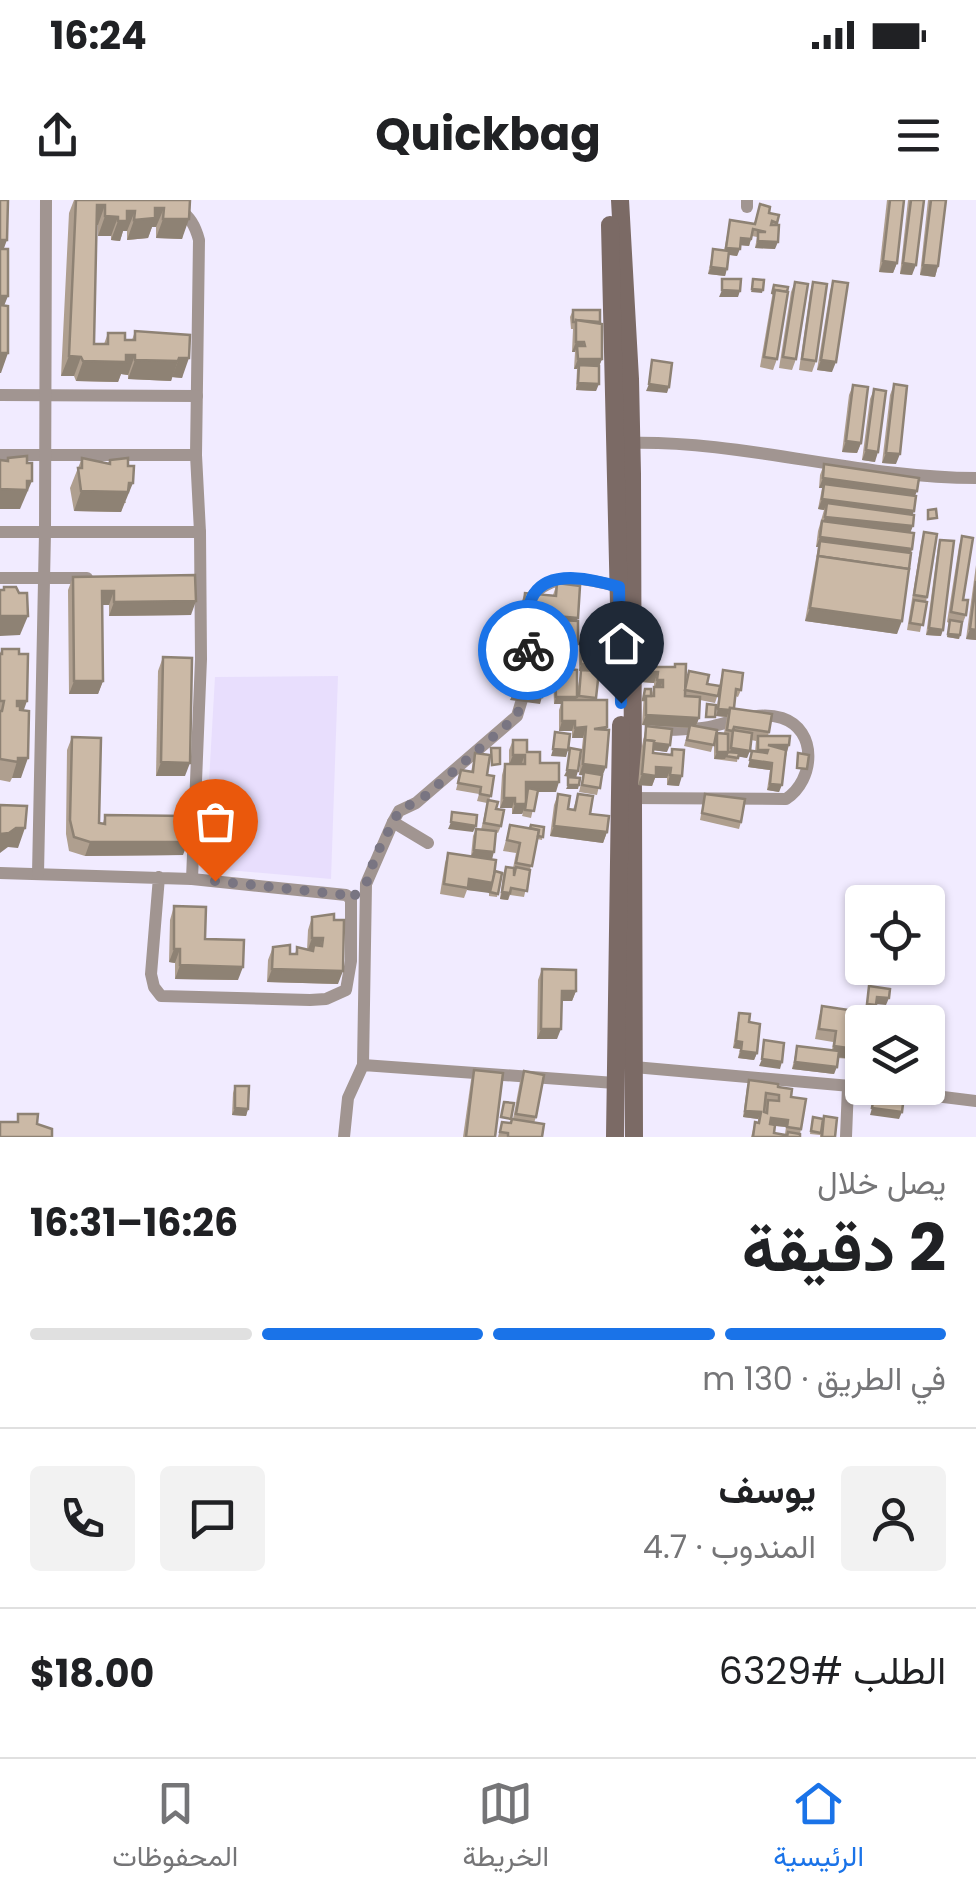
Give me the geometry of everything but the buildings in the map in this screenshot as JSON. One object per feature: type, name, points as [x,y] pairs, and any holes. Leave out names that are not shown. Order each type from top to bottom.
[{"type":"main road","points":[[608,200],[642,672],[627,798],[615,1137]]},
{"type":"main road","points":[[620,200],[624,443],[619,587],[634,1137]]},
{"type":"street","points":[[38,874],[46,200]]},
{"type":"street","points":[[165,204],[187,214],[199,240],[196,455],[201,659],[192,878]]},
{"type":"street","points":[[0,395],[197,396]]},
{"type":"street","points":[[624,443],[707,448],[917,476],[976,478]]},
{"type":"street","points":[[0,456],[196,455]]},
{"type":"street","points":[[0,532],[200,532]]},
{"type":"street","points":[[180,576],[200,576]]},
{"type":"street","points":[[0,578],[102,578]]},
{"type":"street","points":[[159,877],[151,974],[161,996],[310,1000],[326,999],[346,990],[351,899],[366,884],[399,811],[424,797],[517,716],[527,682],[530,608],[537,591],[546,584],[574,579],[619,587]]},
{"type":"street","points":[[627,798],[786,799],[802,780],[809,751],[802,729],[777,716],[738,718],[692,730],[633,730]]},
{"type":"street","points":[[393,822],[428,843]]},
{"type":"street","points":[[0,873],[192,878],[346,895],[351,899]]},
{"type":"street","points":[[344,1137],[348,1098],[363,1064],[366,884]]},
{"type":"street","points":[[363,1064],[615,1083]]},
{"type":"street","points":[[634,1067],[845,1086]]},
{"type":"street","points":[[945,1097],[976,1100]]},
{"type":"street","points":[[846,1137],[854,1105]]},
{"type":"shaded area","points":[[338,676],[331,879],[204,868],[215,677]]},
{"type":"way so far","points":[[215,881],[346,895],[351,899],[366,884],[399,811],[424,797],[512,724],[524,697],[528,650]]},
{"type":"route","points":[[528,650],[532,598],[546,584],[574,579],[619,587],[621,703]]}]
